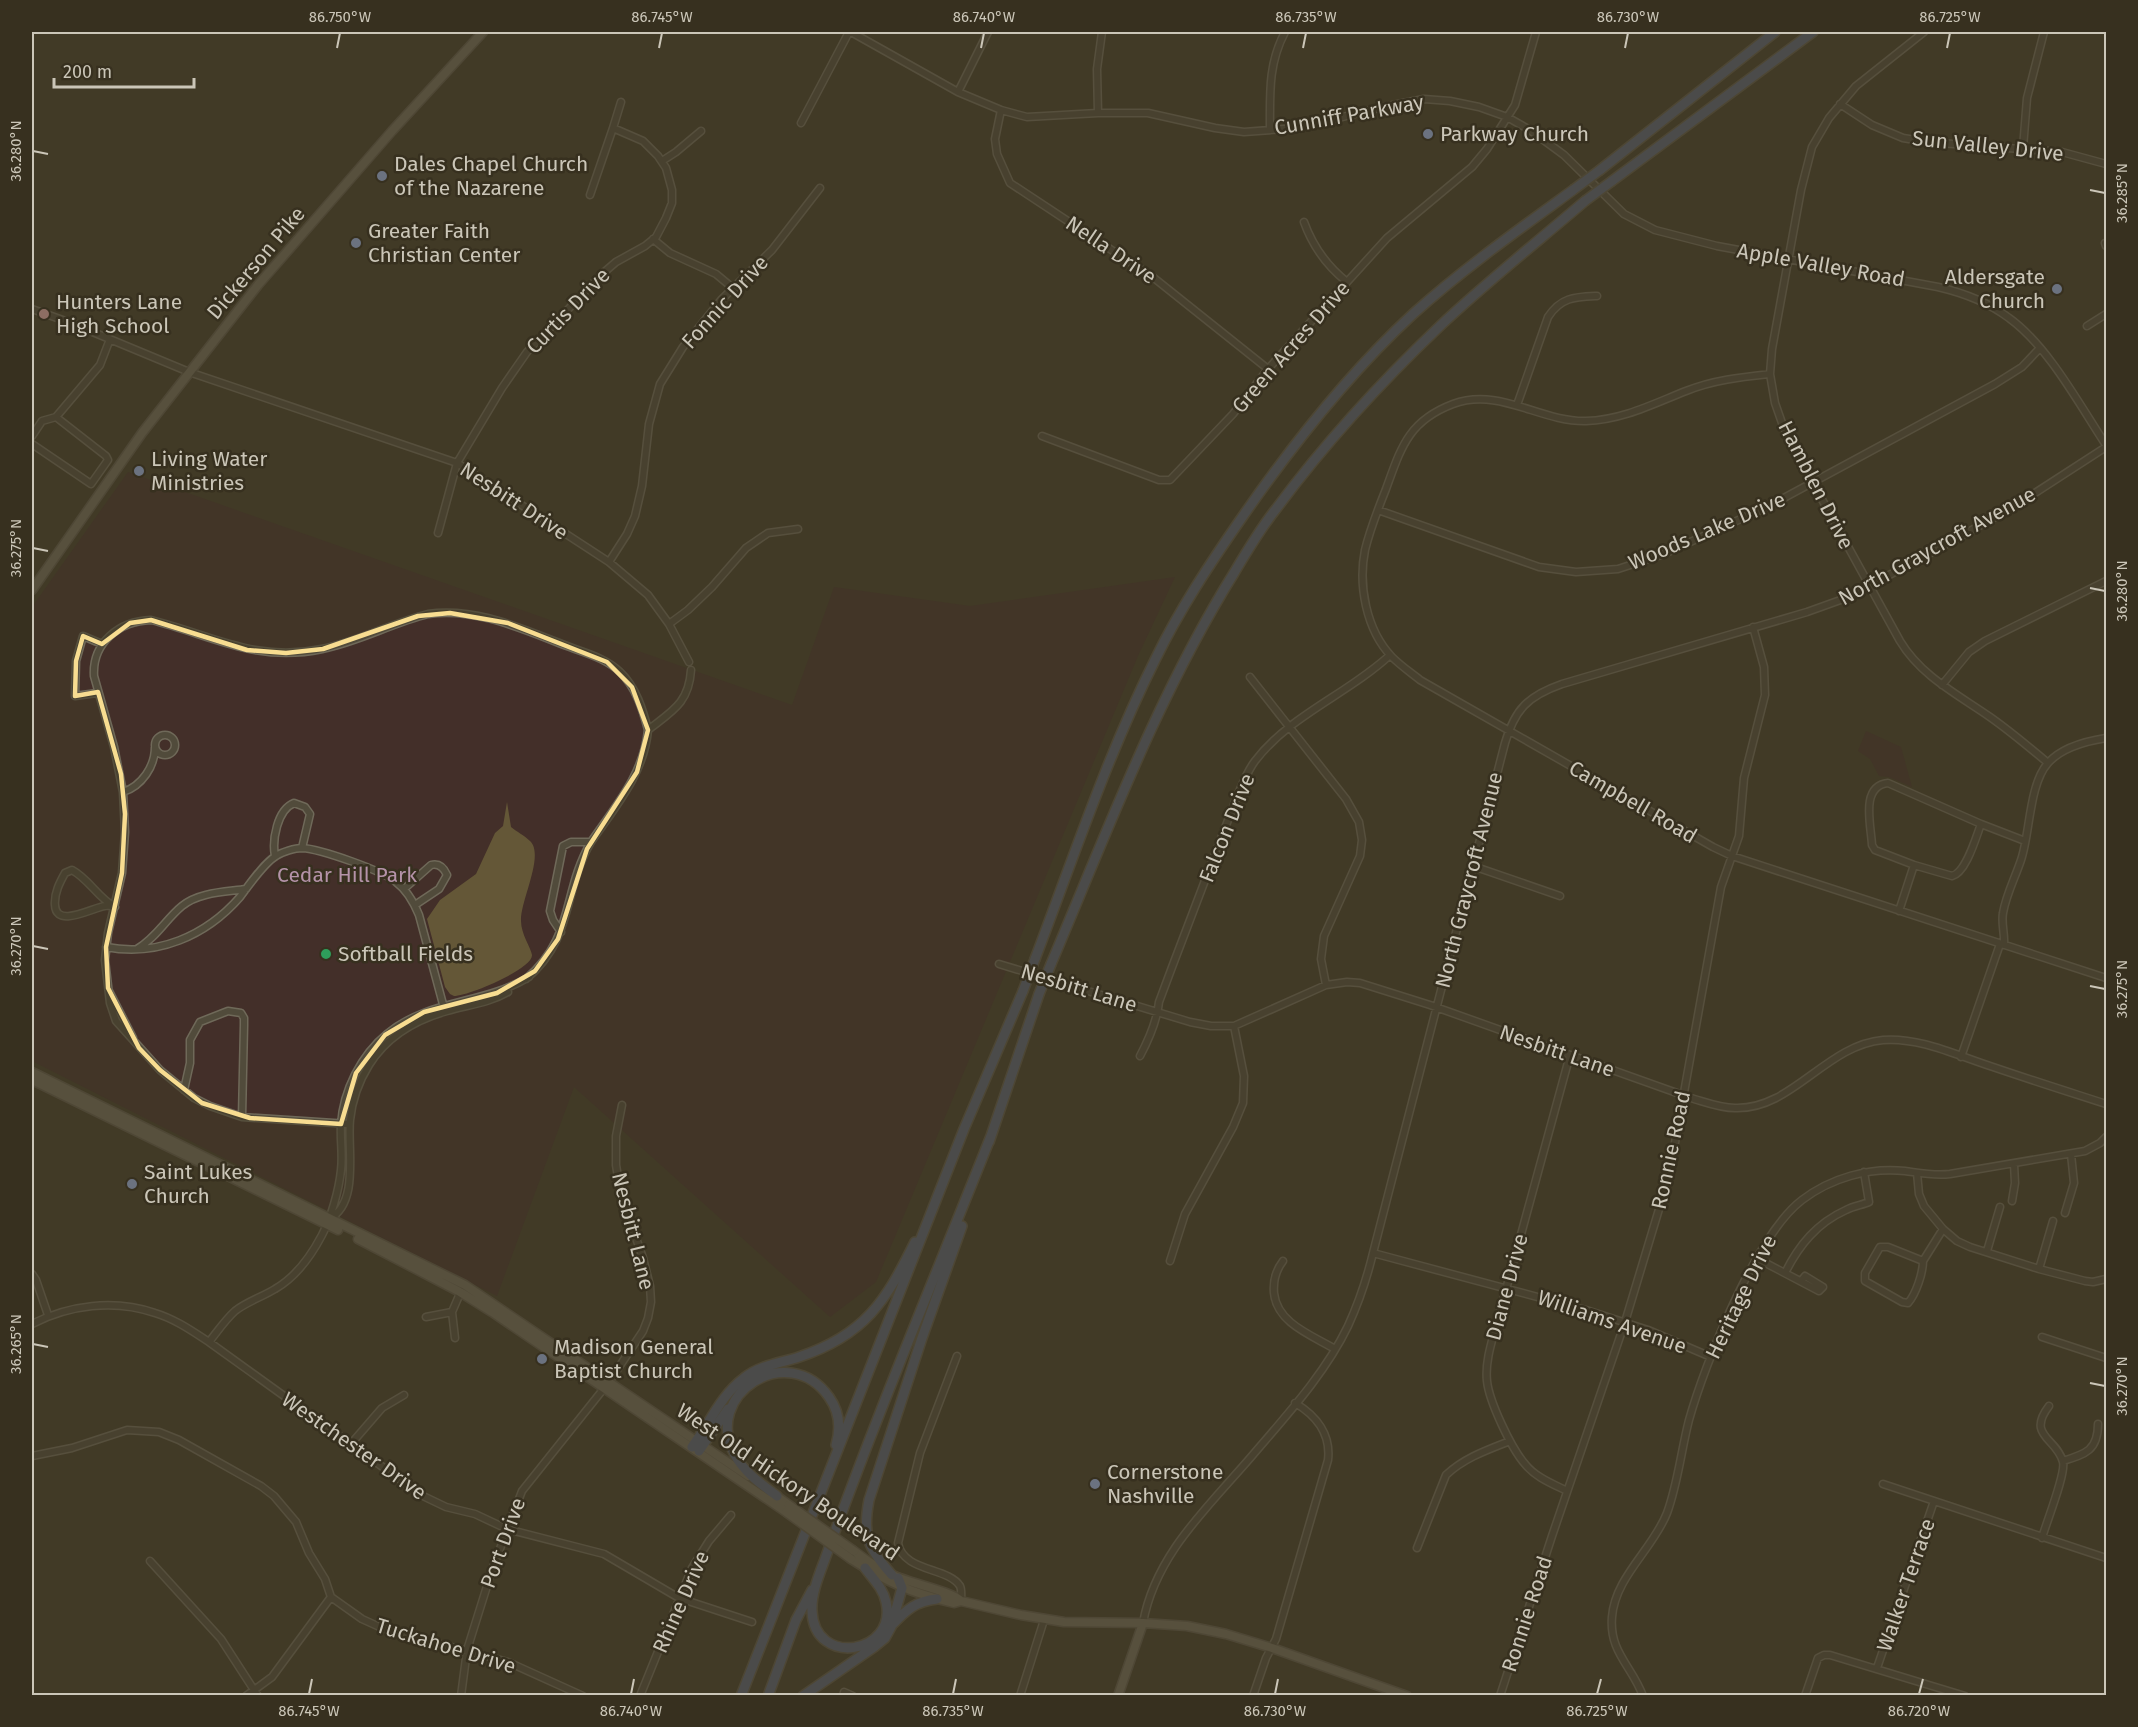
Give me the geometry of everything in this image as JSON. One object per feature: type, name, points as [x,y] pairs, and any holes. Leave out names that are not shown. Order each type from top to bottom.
[{"type":"highway","points":[[741,1695],[964,1129],[1023,991],[1122,731],[1156,657],[1220,548],[1308,428],[1381,344],[1483,255],[1600,170],[1775,32]]},
{"type":"highway","points":[[803,1695],[874,1647],[885,1638],[891,1627],[902,1588],[895,1576],[876,1557],[869,1543],[865,1522],[869,1500],[1039,994],[1147,736],[1187,654],[1219,597],[1275,510],[1332,438],[1441,325],[1585,201],[1813,32]]},
{"type":"highway","points":[[865,1568],[882,1589],[887,1604],[887,1613],[881,1631],[876,1638],[859,1647],[837,1646],[826,1640],[817,1630],[814,1622],[812,1606],[818,1580],[853,1482],[991,1137]]},
{"type":"highway","points":[[698,1446],[731,1390],[744,1378],[759,1369],[799,1357],[832,1343],[872,1313],[894,1283],[942,1186]]},
{"type":"highway","points":[[698,1446],[753,1380],[782,1372],[810,1378],[820,1385],[831,1399],[838,1416],[837,1440],[815,1507]]},
{"type":"highway","points":[[739,1394],[732,1406],[729,1420],[731,1447],[749,1474],[777,1496]]},
{"type":"highway","points":[[768,1695],[796,1620],[818,1580]]},
{"type":"highway","points":[[891,1627],[911,1606],[926,1600],[937,1599]]},
{"type":"main road","name":"Dickerson Pike","points":[[32,590],[142,433],[281,257],[483,32]]},
{"type":"main road","name":"West Old Hickory Boulevard","points":[[32,1072],[463,1289],[698,1446],[852,1555],[865,1568],[902,1588],[954,1603],[961,1601],[1044,1620],[1187,1626],[1226,1634],[1407,1695]]},
{"type":"main road","name":"West Old Hickory Boulevard","points":[[32,1080],[328,1222]]},
{"type":"main road","name":"West Old Hickory Boulevard","points":[[698,1446],[777,1496],[788,1509]]},
{"type":"main road","name":"West Old Hickory Boulevard","points":[[852,1555],[926,1588],[956,1595],[961,1601]]},
{"type":"main road","points":[[1118,1695],[1143,1623]]},
{"type":"street","name":"Cunniff Parkway","points":[[850,32],[958,92],[1001,110],[1027,117],[1148,113],[1244,132],[1297,128],[1424,99],[1479,107],[1507,117]]},
{"type":"street","points":[[801,123],[850,32]]},
{"type":"street","points":[[958,92],[988,32]]},
{"type":"street","points":[[1098,113],[1097,69],[1102,32]]},
{"type":"street","points":[[1270,130],[1270,73],[1285,32]]},
{"type":"street","points":[[1507,117],[1515,105],[1536,32]]},
{"type":"street","name":"Hamblen Drive","points":[[1924,32],[1863,79],[1840,104],[1812,147],[1805,171],[1788,259],[1774,336],[1770,374],[1775,403],[1782,423],[1913,661],[1942,685],[2010,732],[2048,763]]},
{"type":"street","points":[[2023,148],[2027,98],[2044,32]]},
{"type":"street","points":[[590,195],[621,102]]},
{"type":"street","name":"Sun Valley Drive","points":[[1840,104],[1872,125],[1903,138],[1927,142],[2062,152],[2106,164]]},
{"type":"street","name":"Nella Drive","points":[[1001,110],[995,139],[997,154],[1010,183],[1154,278],[1268,369]]},
{"type":"street","name":"Apple Valley Road","points":[[1507,117],[1530,130],[1564,155],[1616,207],[1637,222],[1682,238],[1924,284],[1970,296],[2011,319],[2040,348],[2106,446]]},
{"type":"street","name":"Green Acres Drive","points":[[1042,436],[1159,480],[1170,480],[1233,414],[1268,369],[1387,238],[1472,166],[1487,149],[1507,117]]},
{"type":"street","name":"Curtis Drive","points":[[438,533],[457,463],[502,388],[527,352],[602,274],[616,262],[653,239],[666,218],[672,202],[670,178],[662,161],[643,141],[613,129]]},
{"type":"street","points":[[662,161],[700,131]]},
{"type":"street","name":"Fonnic Drive","points":[[609,562],[627,534],[634,516],[642,486],[649,424],[660,384],[683,346],[721,300],[772,250],[820,188]]},
{"type":"street","points":[[1304,222],[1319,253],[1335,273],[1347,282]]},
{"type":"street","points":[[653,239],[670,253],[716,274],[734,289]]},
{"type":"street","points":[[1597,296],[1576,297],[1554,307],[1548,316],[1517,405],[1571,420],[1607,419],[1630,413],[1707,384],[1770,374]]},
{"type":"street","name":"Nesbitt Drive","points":[[32,309],[189,372],[457,463],[609,562],[648,595],[669,624],[689,662]]},
{"type":"street","points":[[2087,326],[2106,314]]},
{"type":"street","points":[[32,435],[42,421],[56,417],[100,365],[110,339]]},
{"type":"street","name":"Woods Lake Drive","points":[[1378,510],[1528,564],[1567,571],[1594,572],[1618,569],[1664,554],[1767,507],[1813,483],[1995,384],[2030,361],[2040,348]]},
{"type":"street","name":"Campbell Road","points":[[1517,405],[1480,399],[1454,404],[1415,427],[1402,445],[1365,550],[1362,579],[1371,619],[1390,655],[1420,680],[1658,817],[1732,856],[2106,978]]},
{"type":"street","points":[[32,444],[91,484],[108,460],[106,456],[56,417]]},
{"type":"street","name":"North Graycroft Avenue","points":[[1143,1623],[1152,1590],[1177,1544],[1295,1404],[1335,1349],[1360,1298],[1508,730],[1520,709],[1535,696],[1551,688],[1828,605],[1870,586],[1997,517],[2106,446]]},
{"type":"street","points":[[669,624],[712,587],[746,548],[768,533],[798,529]]},
{"type":"street","points":[[1942,685],[1969,652],[1985,641],[2106,581]]},
{"type":"street","points":[[209,1342],[236,1311],[277,1288],[306,1263],[328,1222],[341,1172],[341,1124],[351,1083],[372,1049],[399,1024],[415,1016],[501,996],[529,977],[551,952],[561,932],[576,876],[591,842],[637,772],[643,757],[648,730],[632,687],[621,673],[607,662],[508,623],[473,615],[450,612],[428,614],[337,645],[297,653],[247,650],[150,621],[122,626],[102,644],[96,655],[93,669],[97,693],[114,747],[123,792],[123,858],[106,947],[108,988],[139,1048],[184,1090],[210,1106],[242,1117],[341,1124],[349,1124]]},
{"type":"street","name":"Ronnie Road","points":[[1500,1695],[1625,1322],[1670,1176],[1721,887],[1741,822],[1744,778],[1765,695],[1764,667],[1753,627]]},
{"type":"street","points":[[97,693],[75,696],[75,670],[83,636],[102,644]]},
{"type":"street","name":"Falcon Drive","points":[[1140,1056],[1158,1012],[1162,992],[1254,762],[1290,727],[1353,684],[1390,655]]},
{"type":"street","points":[[648,730],[685,698],[690,684],[691,670]]},
{"type":"street","points":[[1250,677],[1352,807],[1359,822],[1362,836],[1358,861],[1324,936],[1321,959],[1326,985]]},
{"type":"street","points":[[123,792],[137,786],[150,768],[159,736],[169,735],[174,740],[175,746],[170,754],[150,768]]},
{"type":"street","points":[[1962,1057],[2002,944],[2004,905],[2022,859],[2036,789],[2048,763],[2076,745],[2106,738]]},
{"type":"street","points":[[155,745],[160,754],[170,754]]},
{"type":"street","points":[[1981,824],[1963,868],[1957,875],[1952,876],[1875,850],[1872,844],[1870,794],[1881,784],[1895,785],[2025,841]]},
{"type":"street","points":[[275,856],[273,838],[285,810],[294,803],[305,807],[310,814],[302,848]]},
{"type":"street","points":[[561,932],[550,911],[563,846],[571,842],[591,842]]},
{"type":"street","points":[[106,947],[126,951],[167,946],[196,932],[226,910],[275,856],[302,848],[368,867],[396,882],[404,889],[415,905],[444,1008]]},
{"type":"street","points":[[404,889],[431,865],[438,865],[445,870],[447,875],[443,885],[415,905]]},
{"type":"street","points":[[1899,911],[1914,865]]},
{"type":"street","points":[[1473,866],[1560,896]]},
{"type":"street","points":[[72,870],[79,874],[103,900],[115,907],[104,906],[69,916],[58,914],[54,902],[59,882],[65,873],[72,870]]},
{"type":"street","points":[[134,950],[152,939],[184,904],[193,899],[219,892],[246,889]]},
{"type":"street","name":"Nesbitt Lane","points":[[999,964],[1201,1024],[1234,1026],[1326,985],[1360,983],[1683,1095],[1725,1107],[1746,1108],[1763,1104],[1780,1096],[1851,1049],[1877,1041],[1896,1040],[1915,1042],[2106,1104]]},
{"type":"street","points":[[328,1222],[338,1214],[349,1181],[351,1164],[349,1124],[354,1098],[360,1083],[377,1054],[403,1029],[444,1008]]},
{"type":"street","points":[[184,1090],[190,1063],[190,1040],[200,1022],[228,1011],[241,1013],[244,1018],[242,1117]]},
{"type":"street","points":[[1170,1261],[1185,1214],[1233,1127],[1243,1103],[1244,1076],[1234,1026]]},
{"type":"street","name":"Diane Drive","points":[[1567,1491],[1536,1474],[1525,1465],[1510,1441],[1489,1391],[1486,1368],[1570,1055]]},
{"type":"street","name":"Nesbitt Lane","points":[[607,1385],[643,1331],[651,1302],[650,1286],[621,1195],[617,1172],[616,1136],[622,1106]]},
{"type":"street","name":"Heritage Drive","points":[[1643,1695],[1616,1648],[1612,1624],[1613,1609],[1625,1580],[1666,1515],[1690,1418],[1711,1357],[1731,1309],[1778,1224],[1798,1203],[1833,1182],[1864,1172],[1897,1171],[1941,1175],[2071,1154],[2092,1148],[2106,1137]]},
{"type":"street","points":[[2065,1213],[2074,1183],[2071,1154]]},
{"type":"street","points":[[2012,1201],[2015,1183],[2014,1164]]},
{"type":"street","points":[[1785,1273],[1801,1246],[1818,1227],[1847,1209],[1866,1204],[1869,1200],[1864,1172]]},
{"type":"street","points":[[1917,1173],[1919,1194],[1924,1206],[1943,1229],[1957,1241],[2039,1269],[2085,1281],[2106,1279]]},
{"type":"street","points":[[1987,1251],[2000,1207]]},
{"type":"street","points":[[2039,1269],[2053,1221]]},
{"type":"street","points":[[1923,1261],[1888,1248],[1880,1248],[1865,1273],[1865,1281],[1902,1302],[1908,1303],[1912,1298],[1923,1261],[1943,1229]]},
{"type":"street","name":"Williams Avenue","points":[[1373,1253],[1507,1287],[1625,1322],[1711,1357]]},
{"type":"street","points":[[1758,1259],[1801,1281]]},
{"type":"street","points":[[1283,1261],[1275,1278],[1274,1295],[1277,1306],[1287,1320],[1335,1349]]},
{"type":"street","points":[[32,1274],[48,1315]]},
{"type":"street","points":[[455,1338],[452,1312],[463,1289]]},
{"type":"street","name":"Westchester Drive","points":[[32,1324],[48,1315],[88,1306],[129,1307],[155,1313],[180,1324],[209,1342],[423,1496],[446,1507],[475,1514],[507,1528],[604,1554],[679,1598],[752,1622]]},
{"type":"street","points":[[426,1317],[452,1312]]},
{"type":"street","points":[[2042,1337],[2106,1358]]},
{"type":"street","points":[[957,1356],[920,1454],[898,1543],[899,1548],[908,1559],[959,1585],[961,1601]]},
{"type":"street","name":"Port Drive","points":[[461,1695],[466,1650],[492,1567],[522,1491],[607,1385]]},
{"type":"street","points":[[350,1445],[382,1408],[404,1395]]},
{"type":"street","points":[[1253,1695],[1266,1658],[1272,1648],[1326,1474],[1329,1451],[1321,1426],[1305,1409],[1295,1404]]},
{"type":"street","points":[[2042,1538],[2063,1473],[2063,1461],[2041,1430],[2040,1422],[2043,1413],[2049,1406]]},
{"type":"street","points":[[2063,1461],[2088,1452],[2097,1439],[2098,1424]]},
{"type":"street","points":[[32,1456],[72,1448],[127,1430],[159,1432],[179,1440],[261,1486],[274,1496],[296,1522],[331,1597],[272,1677],[246,1695]]},
{"type":"street","points":[[1417,1548],[1446,1475],[1470,1458],[1510,1441]]},
{"type":"street","points":[[1883,1484],[2106,1558]]},
{"type":"street","name":"Walker Terrace","points":[[1877,1668],[1934,1501]]},
{"type":"street","name":"Rhine Drive","points":[[640,1695],[692,1568],[709,1541],[731,1515]]},
{"type":"street","points":[[150,1561],[220,1640],[258,1695]]},
{"type":"street","name":"Tuckahoe Drive","points":[[331,1597],[362,1619],[384,1629],[508,1662],[584,1695]]},
{"type":"street","points":[[1020,1695],[1044,1620]]},
{"type":"street","points":[[1805,1695],[1818,1658],[1830,1654],[1965,1695]]},
{"type":"street","points":[[843,1695],[844,1692],[853,1695]]},
{"type":"highlighted area","points":[[450,613],[508,623],[607,662],[632,687],[648,730],[637,772],[587,849],[558,939],[535,971],[497,993],[424,1012],[385,1035],[356,1073],[341,1124],[250,1118],[202,1103],[160,1070],[139,1048],[108,988],[106,947],[122,873],[125,814],[121,774],[98,692],[75,696],[76,661],[83,636],[102,644],[130,623],[151,620],[247,650],[286,653],[323,649],[418,616]]},
{"type":"green space","name":"Cedar Hill Park","points":[[128,472],[792,705],[834,587],[970,606],[1175,577],[1138,656],[876,1282],[830,1317],[574,1087],[497,1296],[32,1061],[32,607]]},
{"type":"green space","points":[[1866,731],[1901,747],[1912,787],[1889,777],[1879,776],[1870,759],[1858,751]]},
{"type":"shaded area","points":[[507,802],[511,827],[528,839],[534,848],[535,857],[521,921],[532,955],[530,961],[511,974],[485,987],[454,996],[445,987],[427,919],[440,900],[476,874],[495,833],[503,826]]},
{"type":"place","name":"Parkway Church","points":[[1428,134]]},
{"type":"place","name":"Dales Chapel Church of the Nazarene","points":[[382,176]]},
{"type":"place","name":"Greater Faith Christian Center","points":[[356,243]]},
{"type":"place","name":"Aldersgate Church","points":[[2057,289]]},
{"type":"place","name":"Hunters Lane High School","points":[[44,314]]},
{"type":"place","name":"Living Water Ministries","points":[[139,471]]},
{"type":"place","name":"Softball Fields","points":[[326,954]]},
{"type":"place","name":"Saint Lukes Church","points":[[132,1184]]},
{"type":"place","name":"Madison General Baptist Church","points":[[542,1359]]},
{"type":"place","name":"Cornerstone Nashville","points":[[1095,1484]]}]
